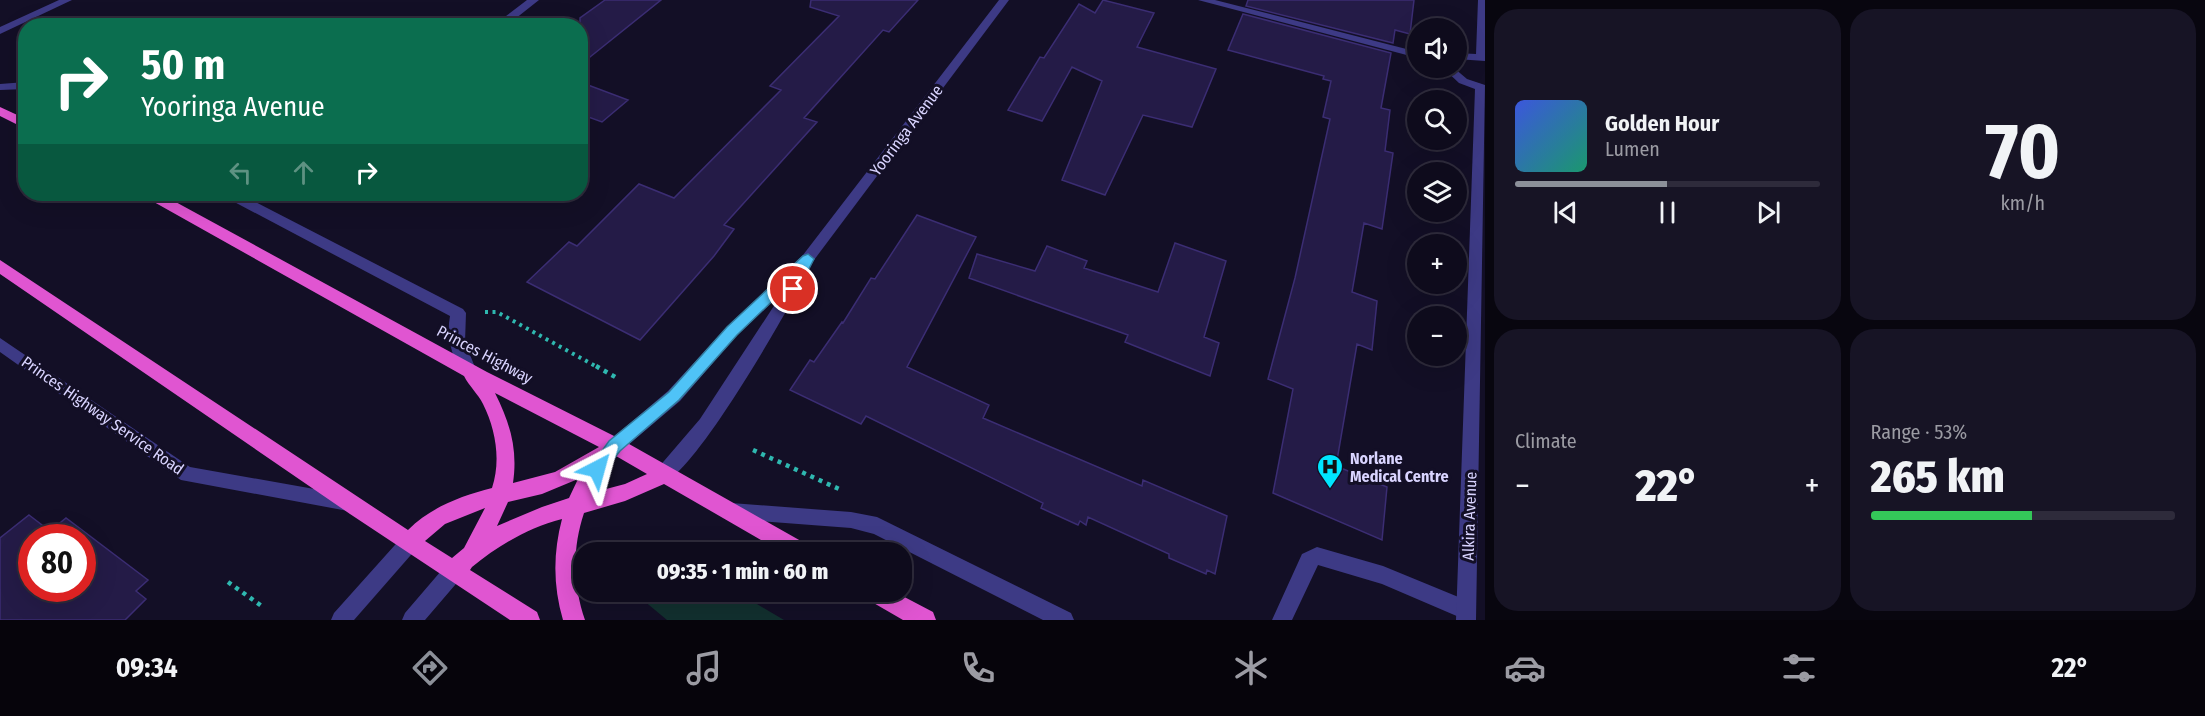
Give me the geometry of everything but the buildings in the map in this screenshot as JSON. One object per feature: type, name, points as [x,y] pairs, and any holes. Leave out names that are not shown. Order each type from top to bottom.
[{"type":"highway","points":[[0,111],[18,121]]},
{"type":"highway","name":"Princes Highway","points":[[163,201],[468,370],[615,446],[782,542]]},
{"type":"highway","points":[[0,266],[351,504],[529,620]]},
{"type":"highway","points":[[454,571],[493,517],[501,494],[507,450],[503,426],[492,401],[468,370]]},
{"type":"highway","points":[[410,542],[424,527],[441,515],[466,504],[541,486],[569,476],[615,446]]},
{"type":"highway","points":[[574,620],[567,596],[565,572],[567,542],[577,506],[588,481],[615,446]]},
{"type":"highway","points":[[454,571],[481,545],[504,532],[540,517],[632,491],[664,474]]},
{"type":"highway","points":[[892,602],[925,620]]},
{"type":"street","points":[[28,18],[67,0]]},
{"type":"street","points":[[509,18],[534,0]]},
{"type":"street","name":"Yooringa Avenue","points":[[664,474],[697,437],[765,336],[808,259],[1004,0]]},
{"type":"street","points":[[1203,0],[1407,52]]},
{"type":"street","points":[[1467,57],[1484,58],[1483,0]]},
{"type":"street","points":[[0,31],[18,23]]},
{"type":"street","points":[[1458,78],[1483,89]]},
{"type":"street","points":[[0,87],[18,86]]},
{"type":"street","name":"Alkira Avenue","points":[[1466,615],[1483,89]]},
{"type":"street","points":[[256,201],[458,313],[455,329],[458,347],[468,370]]},
{"type":"street","name":"Yooringa Avenue","points":[[615,446],[674,396],[732,331],[808,259]]},
{"type":"street","name":"Princes Highway Service Road","points":[[0,344],[187,474],[351,504]]},
{"type":"street","points":[[725,511],[851,520],[878,525],[1064,620]]},
{"type":"street","points":[[341,620],[410,542]]},
{"type":"street","points":[[1282,620],[1309,560],[1317,556],[1383,575],[1466,615]]},
{"type":"street","points":[[412,620],[454,571]]},
{"type":"path","points":[[458,313],[497,312],[617,378]]},
{"type":"path","points":[[753,450],[842,491]]},
{"type":"path","points":[[228,582],[263,607]]},
{"type":"green space","points":[[645,602],[754,602],[784,620],[667,620]]},
{"type":"place","name":"Norlane Medical Centre","points":[[1330,490]]},
{"type":"route","points":[[597,469],[615,446],[674,396],[700,370],[732,331],[808,259],[793,289]]}]
